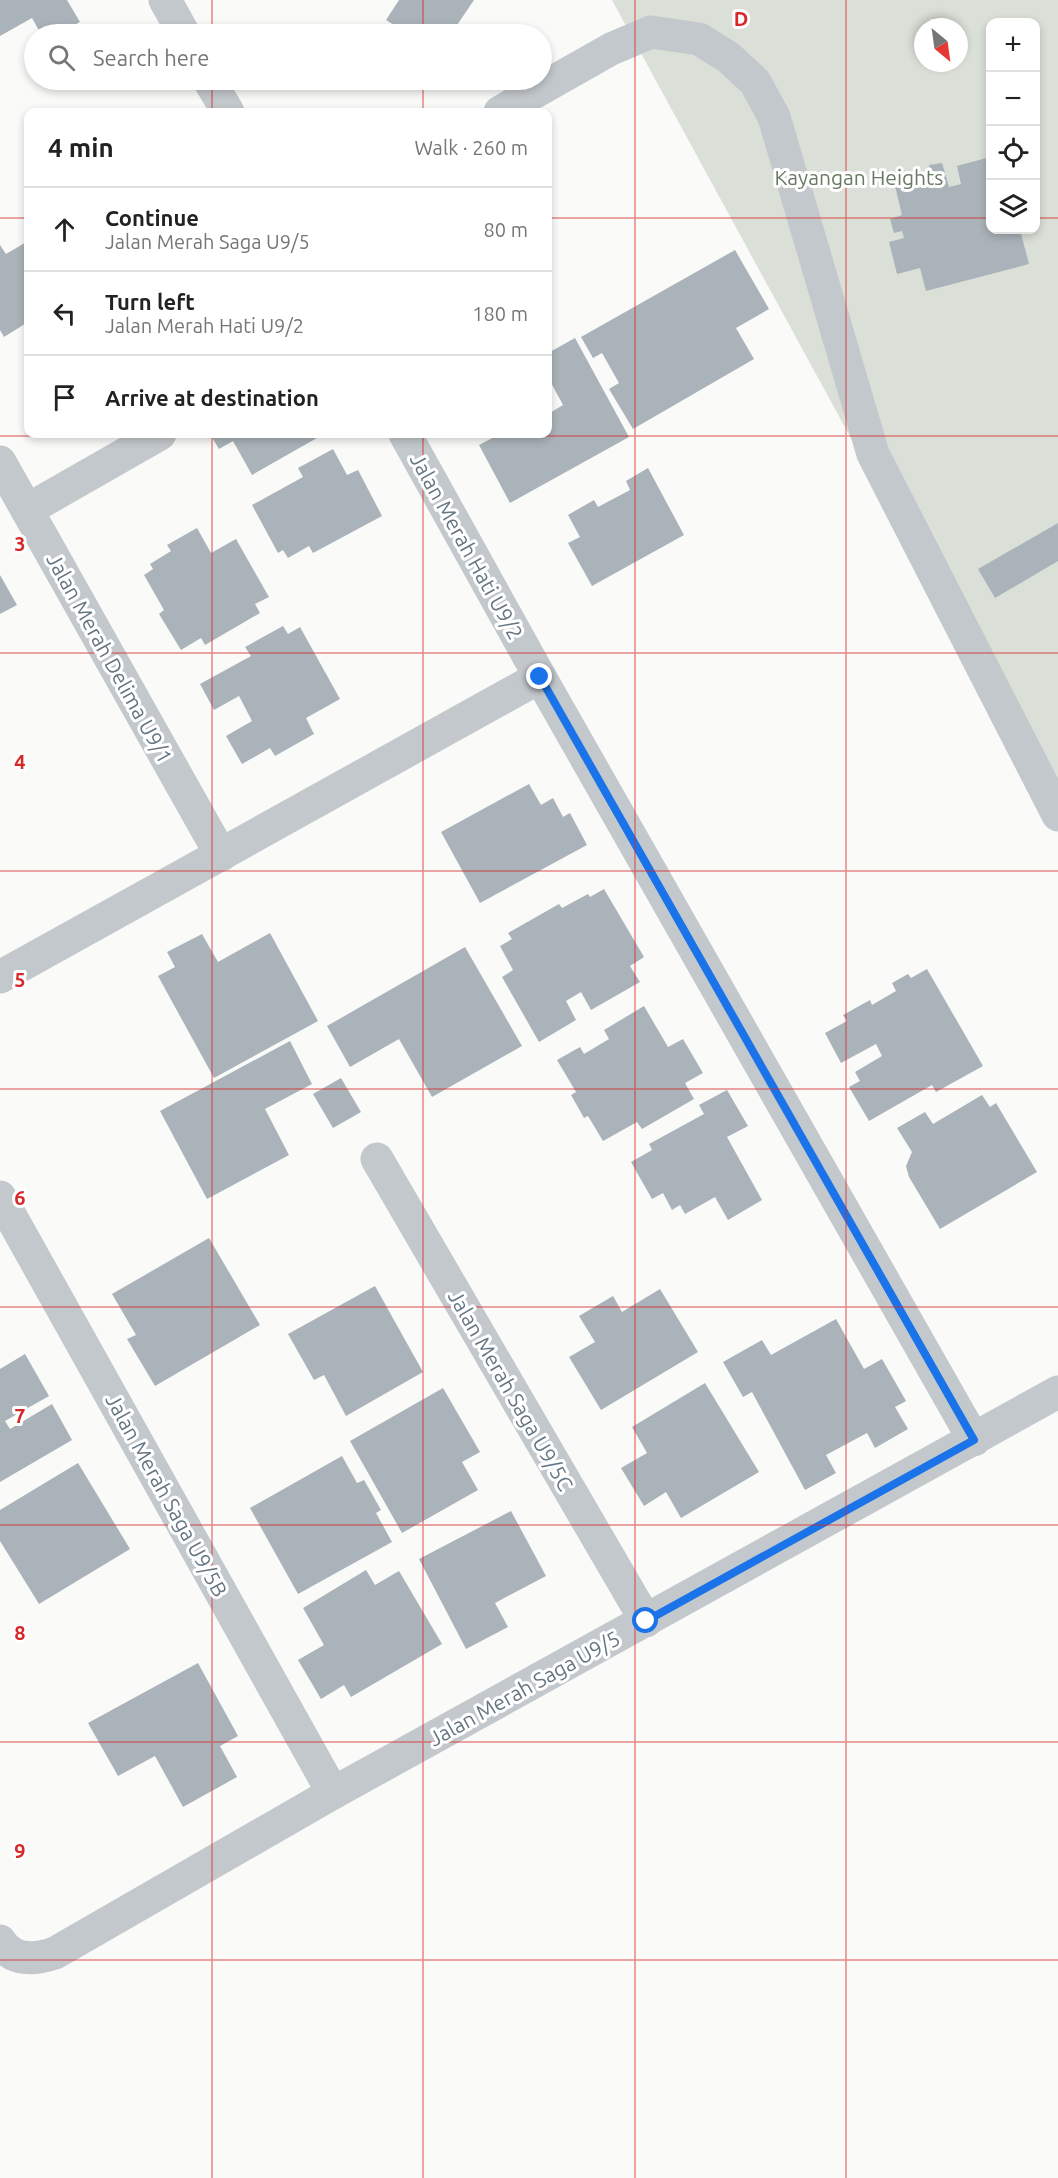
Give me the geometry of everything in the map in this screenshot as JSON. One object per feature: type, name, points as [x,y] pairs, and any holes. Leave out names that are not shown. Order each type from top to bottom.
[{"type":"street","points":[[165,0],[178,24]]},
{"type":"street","points":[[552,82],[611,49],[651,32],[699,39],[728,57],[755,82],[774,117],[873,454],[1058,815]]},
{"type":"street","points":[[215,90],[226,108]]},
{"type":"street","points":[[507,108],[539,90]]},
{"type":"street","points":[[27,510],[153,438]]},
{"type":"street","name":"Jalan Merah Hati U9/2","points":[[407,438],[540,677],[974,1440]]},
{"type":"street","name":"Jalan Merah Delima U9/1","points":[[0,462],[220,855]]},
{"type":"street","points":[[0,977],[540,677]]},
{"type":"street","name":"Jalan Merah Saga U9/5C","points":[[377,1159],[646,1621]]},
{"type":"street","name":"Jalan Merah Saga U9/5B","points":[[0,1197],[333,1794]]},
{"type":"street","name":"Jalan Merah Saga U9/5","points":[[0,1941],[5,1950],[24,1958],[40,1958],[55,1953],[333,1794],[1058,1392]]},
{"type":"green space","name":"Kayangan Heights","points":[[612,0],[1058,0],[1058,818]]},
{"type":"building","points":[[0,0],[67,0],[80,22],[76,24],[35,24],[32,18],[0,36]]},
{"type":"building","points":[[399,0],[474,0],[458,24],[392,24],[386,20]]},
{"type":"building","points":[[986,158],[986,234],[1021,234],[1029,264],[926,291],[920,268],[897,274],[889,242],[904,238],[902,231],[894,233],[890,219],[902,215],[895,186],[932,176],[929,165],[942,163],[949,187],[961,184],[957,166]]},
{"type":"building","points":[[24,243],[24,324],[4,337],[0,330],[0,245],[6,254]]},
{"type":"building","points":[[735,250],[769,309],[736,328],[754,359],[633,429],[609,389],[619,383],[602,353],[593,358],[581,337]]},
{"type":"building","points":[[575,338],[629,437],[510,503],[479,445],[492,438],[552,438],[552,412],[563,405],[552,384],[552,351]]},
{"type":"building","points":[[212,438],[317,438],[252,475],[233,441],[219,449]]},
{"type":"building","points":[[333,449],[347,475],[358,470],[382,516],[313,553],[309,546],[288,558],[283,550],[278,553],[252,505],[303,477],[298,468]]},
{"type":"building","points":[[648,468],[684,535],[592,586],[568,543],[580,537],[568,515],[594,500],[598,507],[630,490],[626,481]]},
{"type":"building","points":[[1058,523],[1058,561],[995,598],[978,569]]},
{"type":"building","points":[[197,528],[211,553],[236,539],[269,597],[255,604],[260,613],[205,645],[201,638],[181,650],[159,614],[164,610],[144,575],[153,569],[150,564],[171,551],[167,545]]},
{"type":"building","points":[[0,575],[17,605],[0,614]]},
{"type":"building","points":[[283,626],[288,634],[300,627],[340,699],[306,718],[314,734],[275,756],[270,748],[242,764],[226,736],[252,721],[239,696],[214,710],[200,684],[251,656],[245,647]]},
{"type":"building","points":[[529,784],[541,805],[553,798],[563,817],[570,813],[587,845],[480,903],[441,832]]},
{"type":"building","points":[[604,889],[644,957],[630,966],[640,982],[591,1010],[581,992],[566,1001],[576,1020],[539,1042],[502,977],[513,970],[500,946],[512,939],[508,933],[559,904],[562,908],[588,894],[590,897]]},
{"type":"building","points":[[270,933],[318,1021],[214,1078],[158,976],[175,967],[167,952],[202,934],[218,962]]},
{"type":"building","points":[[465,947],[522,1046],[432,1097],[399,1039],[350,1067],[327,1026]]},
{"type":"building","points":[[927,969],[983,1066],[936,1092],[932,1085],[869,1121],[849,1087],[860,1081],[855,1072],[882,1056],[876,1044],[841,1063],[825,1033],[847,1021],[843,1015],[870,1000],[872,1005],[896,991],[892,983],[908,974],[911,978]]},
{"type":"building","points":[[644,1006],[668,1047],[683,1039],[703,1073],[685,1083],[694,1099],[642,1129],[637,1122],[603,1141],[588,1116],[584,1118],[571,1095],[576,1092],[557,1060],[580,1047],[584,1054],[609,1039],[604,1030]]},
{"type":"building","points":[[290,1041],[312,1084],[265,1109],[289,1155],[207,1199],[160,1111]]},
{"type":"building","points":[[341,1078],[361,1112],[333,1128],[313,1094]]},
{"type":"building","points":[[727,1090],[748,1126],[727,1137],[762,1200],[728,1220],[715,1197],[685,1214],[680,1205],[672,1210],[663,1193],[652,1199],[631,1162],[652,1150],[649,1144],[704,1114],[699,1105]]},
{"type":"building","points":[[982,1095],[990,1107],[996,1103],[1037,1172],[940,1229],[909,1177],[906,1166],[912,1152],[897,1128],[925,1112],[933,1124]]},
{"type":"building","points":[[209,1238],[260,1325],[155,1386],[127,1339],[136,1335],[112,1294]]},
{"type":"building","points":[[375,1286],[423,1372],[346,1416],[324,1375],[314,1380],[288,1334]]},
{"type":"building","points":[[660,1289],[698,1352],[601,1410],[569,1357],[595,1342],[579,1316],[613,1296],[622,1312]]},
{"type":"building","points":[[836,1319],[864,1369],[882,1359],[906,1401],[895,1407],[908,1429],[875,1448],[867,1433],[826,1455],[836,1473],[805,1490],[752,1392],[743,1397],[723,1362],[762,1340],[771,1355]]},
{"type":"building","points":[[25,1354],[49,1396],[5,1421],[10,1429],[52,1404],[72,1440],[0,1482],[0,1369]]},
{"type":"building","points":[[705,1383],[759,1472],[681,1518],[666,1492],[644,1506],[621,1468],[647,1453],[632,1427]]},
{"type":"building","points":[[443,1388],[480,1452],[462,1462],[478,1490],[402,1533],[350,1441]]},
{"type":"building","points":[[342,1456],[357,1483],[364,1480],[381,1510],[376,1513],[392,1542],[298,1594],[250,1508]]},
{"type":"building","points":[[78,1463],[130,1549],[39,1604],[0,1541],[0,1510]]},
{"type":"building","points":[[511,1511],[546,1576],[495,1603],[508,1627],[466,1649],[419,1559]]},
{"type":"building","points":[[366,1570],[375,1585],[399,1571],[442,1644],[351,1697],[344,1685],[321,1699],[298,1660],[324,1645],[303,1608]]},
{"type":"building","points":[[198,1663],[238,1736],[220,1746],[237,1777],[183,1807],[155,1756],[118,1776],[88,1723]]},
{"type":"route","points":[[540,677],[974,1440],[646,1621]]}]
